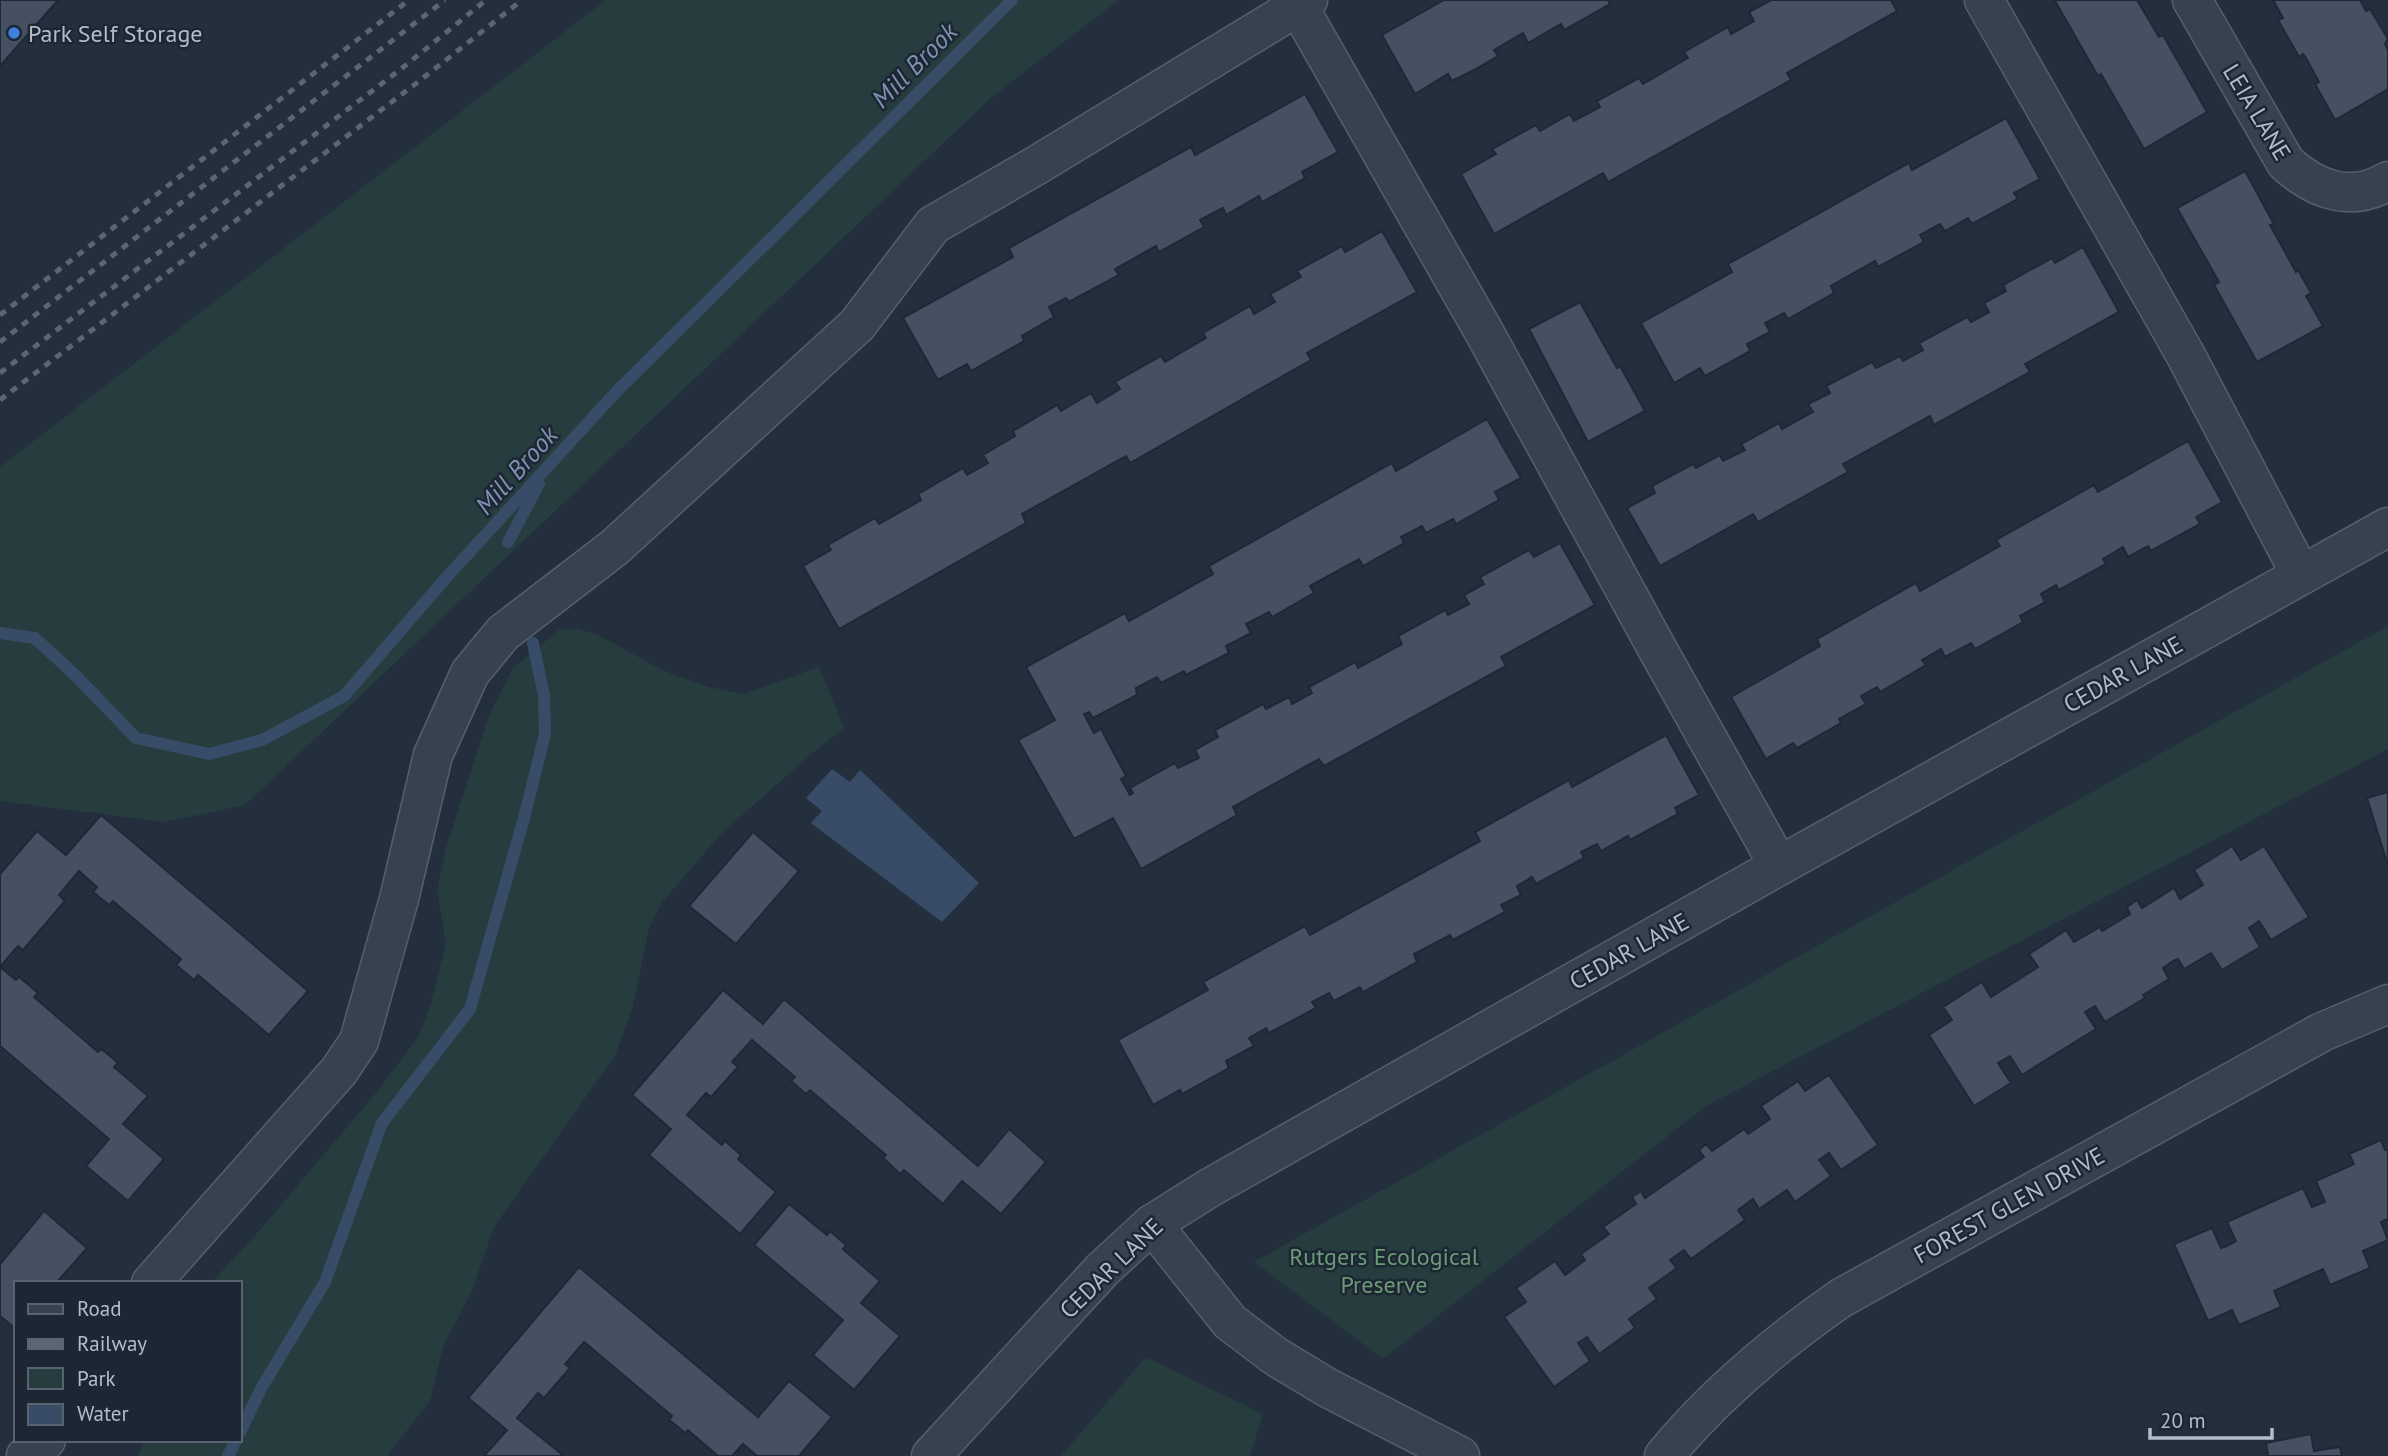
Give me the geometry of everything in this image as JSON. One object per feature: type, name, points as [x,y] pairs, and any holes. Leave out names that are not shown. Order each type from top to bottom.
[{"type":"street","points":[[1984,0],[2185,354],[2301,575]]},
{"type":"street","name":"LEIA LANE","points":[[2192,0],[2286,163],[2303,179],[2340,192],[2374,189],[2388,181]]},
{"type":"street","points":[[152,1281],[339,1071],[359,1041],[399,899],[433,755],[470,673],[503,633],[615,547],[857,325],[933,225],[1303,3],[1779,866]]},
{"type":"street","name":"CEDAR LANE","points":[[931,1456],[1104,1269],[1152,1224],[1210,1187],[2388,527]]},
{"type":"street","name":"FOREST GLEN DRIVE","points":[[1664,1456],[1691,1424],[1740,1376],[1841,1298],[2322,1032],[2388,1004]]},
{"type":"street","points":[[1152,1224],[1230,1322],[1275,1356],[1328,1388],[1460,1456]]},
{"type":"street","points":[[26,1456],[44,1442]]},
{"type":"green space","points":[[606,0],[1119,0],[993,96],[245,805],[165,822],[0,801],[0,467]]},
{"type":"green space","name":"Rutgers Ecological Preserve","points":[[2388,626],[2388,749],[1706,1106],[1383,1359],[1254,1262]]},
{"type":"green space","points":[[577,629],[598,635],[664,671],[709,687],[744,694],[819,667],[844,728],[723,832],[662,902],[649,928],[633,1006],[616,1054],[494,1227],[472,1291],[443,1347],[430,1401],[387,1456],[139,1456],[143,1442],[242,1442],[242,1281],[213,1281],[260,1230],[375,1094],[419,1036],[431,1003],[446,943],[437,891],[446,848],[489,715],[513,668],[559,630]]},
{"type":"green space","points":[[1146,1357],[1263,1414],[1250,1456],[1061,1456]]},
{"type":"water","points":[[832,769],[850,782],[860,770],[979,883],[942,922],[811,823],[822,811],[806,798]]},
{"type":"building","name":"Park Self Storage","points":[[0,0],[58,0],[0,66]]},
{"type":"building","points":[[1444,0],[1608,0],[1610,4],[1564,30],[1561,24],[1528,43],[1523,33],[1494,50],[1498,56],[1474,70],[1452,81],[1448,74],[1415,94],[1382,35]]},
{"type":"building","points":[[1771,0],[1891,0],[1897,11],[1787,73],[1791,80],[1608,182],[1603,173],[1494,234],[1461,174],[1496,154],[1492,149],[1536,125],[1540,131],[1570,114],[1574,121],[1600,107],[1597,101],[1639,78],[1643,84],[1688,58],[1684,52],[1728,27],[1731,34],[1754,21],[1749,12]]},
{"type":"building","points":[[2056,0],[2137,0],[2159,37],[2163,35],[2207,112],[2144,149],[2101,74],[2098,76]]},
{"type":"building","points":[[2273,0],[2360,0],[2366,11],[2370,9],[2388,39],[2385,44],[2388,50],[2388,89],[2335,120],[2315,84],[2319,82],[2306,58],[2303,54],[2299,57],[2278,20],[2283,18]]},
{"type":"building","points":[[1305,94],[1338,152],[1302,172],[1305,178],[1262,202],[1259,196],[1226,215],[1223,208],[1200,220],[1204,227],[1159,252],[1156,246],[1115,269],[1119,275],[1069,302],[1066,298],[1049,307],[1054,317],[1022,336],[1024,341],[971,371],[967,364],[938,380],[903,318],[1013,257],[1009,248],[1191,147],[1195,155]]},
{"type":"building","points":[[2006,118],[2040,179],[2014,193],[2018,199],[1972,224],[1968,218],[1945,231],[1940,224],[1920,235],[1924,242],[1878,267],[1875,261],[1831,286],[1834,293],[1788,319],[1784,313],[1765,323],[1770,332],[1747,344],[1750,351],[1705,376],[1700,368],[1674,383],[1641,323],[1732,272],[1728,264],[1909,163],[1912,170]]},
{"type":"building","points":[[2245,171],[2274,224],[2270,225],[2311,293],[2306,296],[2323,326],[2257,362],[2214,285],[2219,282],[2177,208]]},
{"type":"building","points":[[1382,231],[1417,292],[1307,353],[1311,360],[1130,463],[1126,456],[1022,514],[1026,523],[839,629],[803,566],[831,550],[828,545],[875,518],[879,524],[921,500],[918,494],[963,468],[967,475],[988,463],[983,455],[1015,436],[1013,431],[1057,405],[1061,411],[1091,393],[1097,403],[1120,389],[1115,382],[1161,356],[1165,362],[1206,338],[1203,333],[1250,306],[1254,314],[1275,302],[1270,294],[1301,277],[1297,271],[1342,246],[1345,252]]},
{"type":"building","points":[[2083,247],[2119,312],[2025,364],[2030,372],[1934,425],[1930,416],[1843,464],[1848,472],[1758,522],[1753,514],[1660,566],[1627,508],[1655,493],[1652,486],[1693,464],[1696,468],[1720,455],[1723,461],[1745,450],[1741,444],[1779,423],[1782,429],[1813,412],[1808,404],[1830,393],[1826,386],[1872,362],[1876,368],[1900,356],[1903,361],[1923,350],[1919,343],[1967,317],[1971,322],[1989,312],[1984,303],[2006,291],[2003,285],[2052,258],[2055,263]]},
{"type":"building","points":[[1580,302],[1645,411],[1588,442],[1529,329]]},
{"type":"building","points":[[1487,419],[1521,478],[1495,492],[1499,500],[1456,524],[1453,519],[1426,533],[1422,526],[1401,537],[1404,543],[1363,566],[1359,559],[1310,586],[1314,593],[1272,617],[1269,612],[1246,624],[1251,633],[1226,646],[1229,653],[1186,675],[1184,671],[1161,683],[1157,677],[1136,688],[1137,695],[1093,718],[1089,712],[1084,714],[1094,733],[1101,729],[1126,776],[1121,779],[1130,795],[1133,793],[1130,788],[1175,763],[1178,768],[1199,758],[1195,750],[1218,737],[1215,730],[1263,704],[1266,709],[1289,697],[1292,704],[1312,693],[1309,687],[1355,662],[1358,668],[1402,644],[1398,636],[1445,610],[1448,615],[1469,604],[1464,595],[1484,584],[1480,577],[1529,550],[1534,557],[1560,543],[1595,605],[1501,657],[1506,666],[1324,766],[1319,759],[1233,807],[1237,815],[1141,869],[1113,818],[1074,839],[1018,740],[1055,720],[1026,667],[1125,613],[1129,621],[1213,574],[1209,566],[1392,463],[1396,471]]},
{"type":"building","points":[[2188,441],[2222,502],[2196,517],[2200,524],[2151,551],[2148,546],[2128,557],[2123,547],[2103,559],[2106,564],[2059,590],[2056,585],[2041,594],[2045,602],[2020,616],[2023,622],[1975,649],[1971,643],[1945,657],[1941,649],[1922,660],[1926,665],[1880,692],[1877,687],[1861,696],[1866,704],[1839,719],[1841,723],[1797,748],[1793,743],[1766,759],[1731,697],[1820,646],[1817,639],[1916,583],[1920,591],[2000,546],[1996,540],[2094,485],[2098,492]]},
{"type":"building","points":[[1666,735],[1699,795],[1675,808],[1678,814],[1630,840],[1628,836],[1601,851],[1597,844],[1581,852],[1584,858],[1536,884],[1532,877],[1517,886],[1521,895],[1501,905],[1505,912],[1453,940],[1450,935],[1414,954],[1417,962],[1363,992],[1360,987],[1334,1001],[1329,993],[1312,1002],[1316,1008],[1269,1033],[1266,1028],[1249,1038],[1254,1046],[1226,1061],[1229,1068],[1182,1094],[1180,1090],[1153,1105],[1118,1040],[1208,990],[1203,982],[1305,926],[1310,935],[1480,841],[1475,832],[1569,780],[1572,787]]},
{"type":"building","points":[[2388,792],[2388,866],[2367,798]]},
{"type":"building","points":[[101,815],[308,991],[269,1035],[198,975],[194,980],[176,965],[181,959],[113,901],[109,905],[93,892],[97,887],[79,871],[59,895],[65,901],[23,950],[18,946],[0,967],[0,874],[37,831],[66,855]]},
{"type":"building","points":[[753,832],[799,871],[736,944],[689,906]]},
{"type":"building","points":[[2232,846],[2241,860],[2264,846],[2309,917],[2271,940],[2259,921],[2249,928],[2260,947],[2222,970],[2211,953],[2184,969],[2178,959],[2173,961],[2163,968],[2169,979],[2143,995],[2145,998],[2105,1022],[2095,1006],[2085,1012],[2096,1029],[2022,1075],[2010,1056],[1998,1063],[2011,1083],[1974,1106],[1929,1035],[1952,1020],[1943,1007],[1982,982],[1991,997],[2038,967],[2029,954],[2066,930],[2074,942],[2100,927],[2102,931],[2130,914],[2127,907],[2137,900],[2142,908],[2174,888],[2180,899],[2203,885],[2194,870]]},
{"type":"building","points":[[0,967],[16,980],[19,977],[30,986],[38,993],[34,997],[98,1052],[101,1049],[110,1056],[118,1063],[114,1067],[148,1096],[123,1124],[164,1159],[128,1201],[86,1166],[109,1139],[0,1046]]},
{"type":"building","points":[[723,990],[763,1024],[784,999],[978,1166],[1009,1129],[1046,1162],[1001,1214],[962,1181],[943,1204],[904,1170],[900,1174],[883,1158],[886,1155],[810,1090],[806,1094],[791,1081],[795,1077],[752,1040],[732,1062],[738,1067],[711,1097],[706,1093],[687,1115],[722,1145],[725,1141],[741,1155],[738,1159],[776,1192],[740,1234],[649,1155],[671,1129],[632,1095]]},
{"type":"building","points":[[1829,1075],[1878,1145],[1841,1170],[1829,1153],[1819,1160],[1831,1176],[1795,1202],[1787,1190],[1759,1209],[1753,1199],[1738,1210],[1745,1220],[1691,1259],[1684,1250],[1670,1260],[1677,1268],[1649,1288],[1657,1299],[1629,1319],[1635,1328],[1599,1354],[1587,1337],[1578,1343],[1590,1361],[1554,1387],[1504,1317],[1526,1302],[1516,1288],[1555,1261],[1565,1275],[1585,1260],[1581,1254],[1609,1234],[1603,1227],[1636,1204],[1632,1197],[1641,1191],[1645,1198],[1704,1157],[1699,1150],[1706,1144],[1712,1151],[1744,1129],[1748,1134],[1770,1119],[1761,1106],[1798,1081],[1805,1091]]},
{"type":"building","points":[[2381,1140],[2385,1150],[2388,1149],[2388,1219],[2381,1222],[2388,1240],[2363,1251],[2370,1268],[2330,1285],[2323,1269],[2274,1291],[2281,1307],[2239,1325],[2232,1310],[2208,1321],[2174,1244],[2212,1228],[2221,1248],[2227,1246],[2236,1241],[2227,1222],[2303,1188],[2312,1207],[2325,1202],[2316,1181],[2354,1164],[2349,1154]]},
{"type":"building","points":[[789,1204],[827,1235],[830,1231],[846,1245],[843,1249],[880,1281],[861,1303],[900,1336],[854,1390],[813,1355],[843,1320],[754,1245]]},
{"type":"building","points":[[44,1211],[87,1248],[58,1281],[14,1281],[14,1327],[0,1316],[0,1264]]},
{"type":"building","points":[[579,1267],[758,1417],[789,1381],[832,1417],[799,1456],[757,1456],[743,1444],[732,1456],[718,1456],[688,1430],[685,1433],[669,1420],[672,1416],[584,1342],[565,1364],[570,1368],[544,1398],[538,1393],[517,1418],[562,1454],[484,1456],[507,1430],[468,1398]]},
{"type":"building","points":[[2311,1434],[2314,1451],[2340,1447],[2342,1456],[2268,1456],[2266,1443]]},
{"type":"waterway","name":"Mill Brook","points":[[0,633],[35,638],[136,738],[209,754],[262,740],[344,696],[445,579],[617,391],[1012,0]]},
{"type":"waterway","points":[[508,542],[539,484]]},
{"type":"waterway","points":[[242,1428],[262,1387],[325,1282],[382,1123],[470,1009],[545,734],[544,696],[533,643]]},
{"type":"waterway","points":[[228,1456],[235,1442]]},
{"type":"railway","points":[[0,315],[409,0]]},
{"type":"railway","points":[[0,342],[445,0]]},
{"type":"railway","points":[[0,373],[401,69],[486,0]]},
{"type":"railway","points":[[0,400],[522,0]]},
{"type":"place","name":"Park Self Storage","points":[[14,33]]}]
